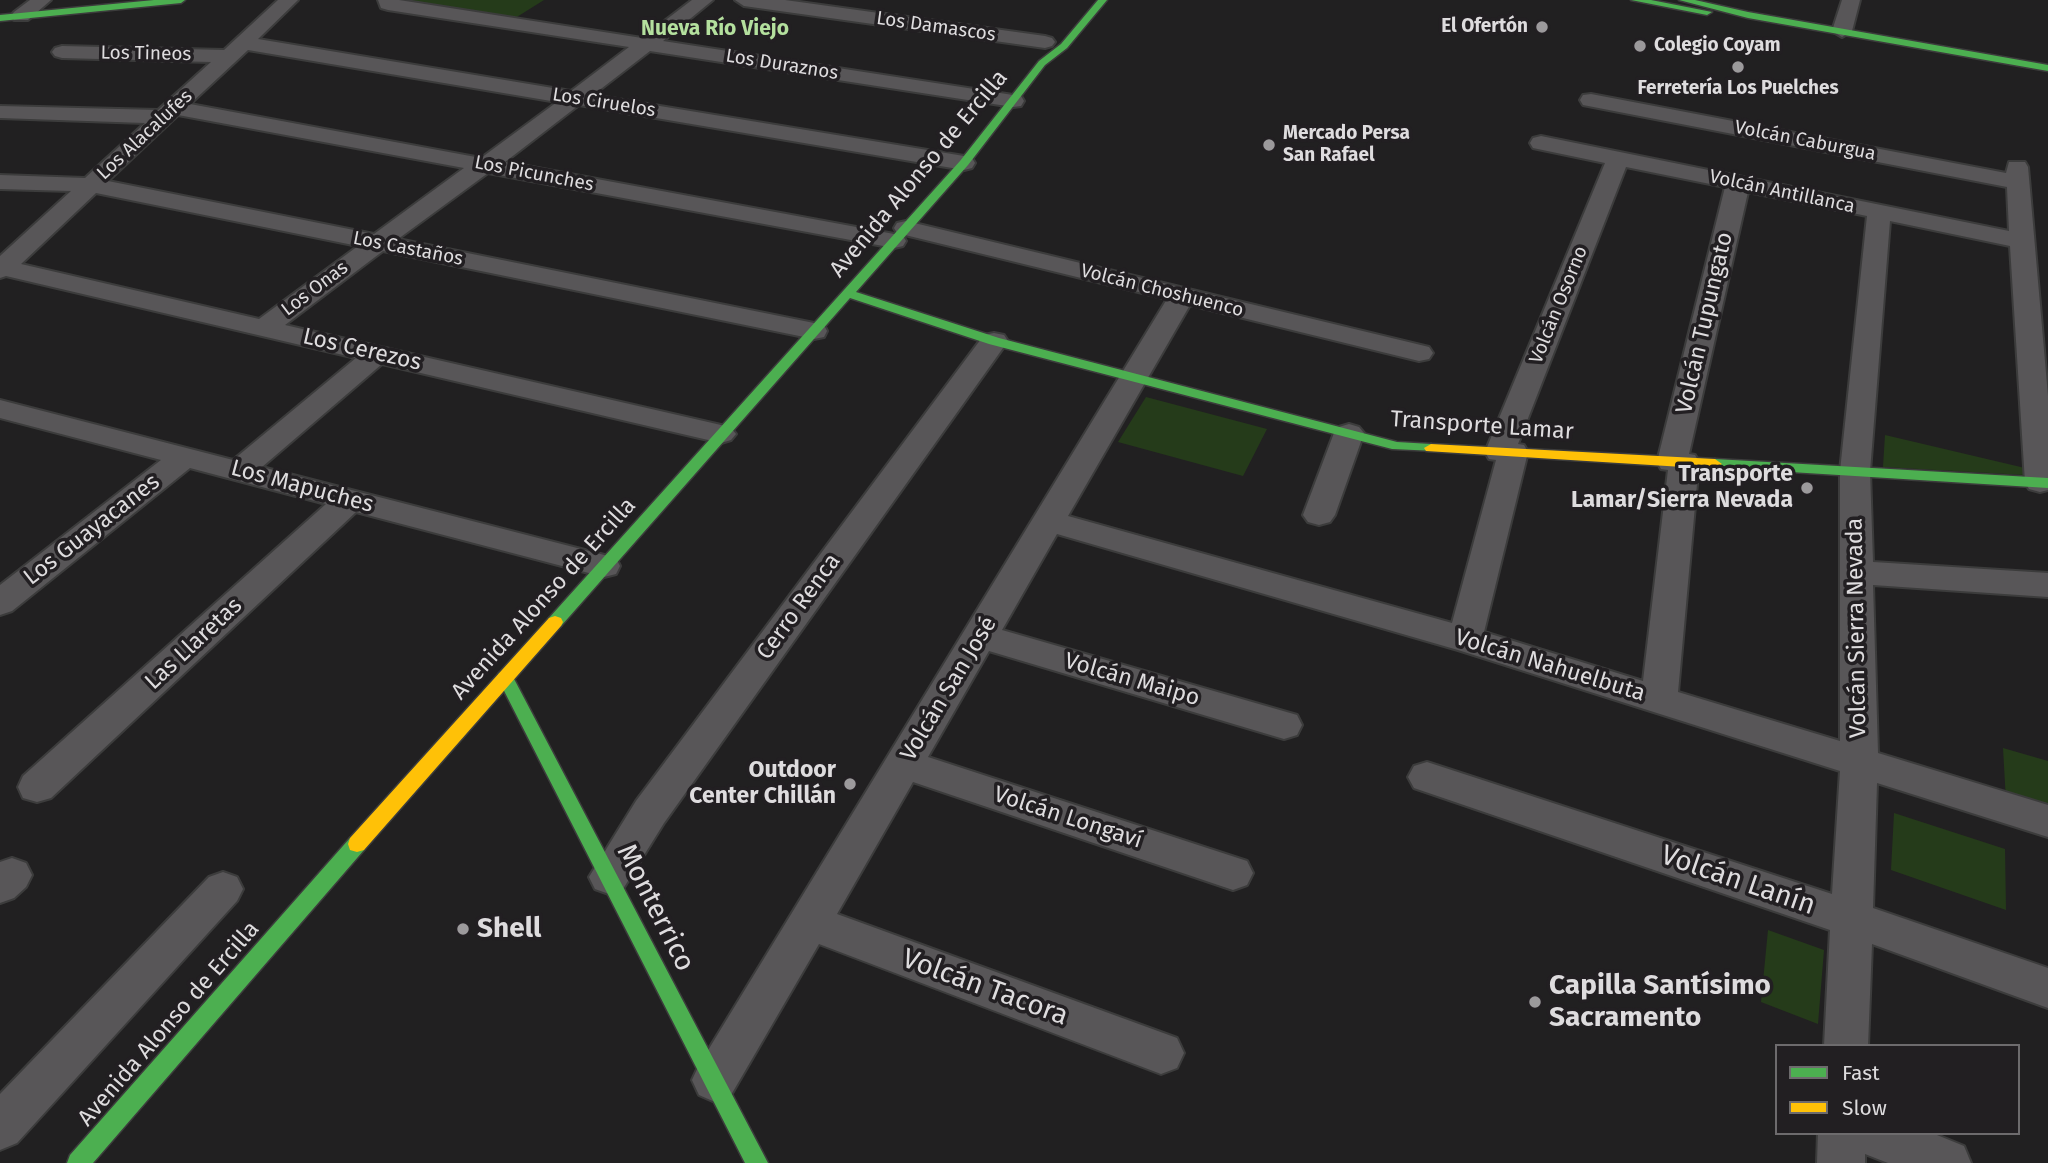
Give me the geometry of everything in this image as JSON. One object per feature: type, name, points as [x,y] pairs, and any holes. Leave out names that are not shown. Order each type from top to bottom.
[{"type":"main road","points":[[0,18],[181,0]]},
{"type":"main road","name":"Avenida Alonso de Ercilla","points":[[78,1163],[505,677],[964,163],[1042,63],[1064,46],[1103,0]]},
{"type":"main road","points":[[1635,0],[1701,12],[1748,15]]},
{"type":"main road","points":[[1683,0],[1748,15],[2048,68]]},
{"type":"main road","name":"Avenida Alonso de Ercilla","points":[[1042,63],[1048,37]]},
{"type":"main road","name":"Transporte Lamar","points":[[848,293],[994,341],[1397,446],[2044,482]]},
{"type":"main road","name":"Monterrico","points":[[505,677],[757,1163]]},
{"type":"street","points":[[21,16],[42,0]]},
{"type":"street","name":"Los Alacalufes","points":[[1,268],[289,0]]},
{"type":"street","name":"Los Duraznos","points":[[387,0],[388,4],[1013,101]]},
{"type":"street","name":"Los Onas","points":[[264,328],[704,0]]},
{"type":"street","name":"Los Damascos","points":[[744,0],[1048,37]]},
{"type":"street","points":[[1842,31],[1851,0]]},
{"type":"street","name":"Los Tineos","points":[[62,52],[237,49]]},
{"type":"street","name":"Los Ciruelos","points":[[237,49],[575,98],[964,163]]},
{"type":"street","name":"Volcán Caburgua","points":[[1591,100],[2018,174],[2031,234]]},
{"type":"street","name":"Volcán Osorno","points":[[1465,639],[1506,452],[1608,157],[1618,105]]},
{"type":"street","name":"Los Picunches","points":[[0,112],[170,112],[900,235]]},
{"type":"street","name":"Volcán Antillanca","points":[[1541,143],[1879,212],[2031,234]]},
{"type":"street","name":"Los Castaños","points":[[0,182],[92,185],[814,331]]},
{"type":"street","name":"Volcán Tupungato","points":[[1659,700],[1678,462],[1738,183]]},
{"type":"street","name":"Volcán Sierra Nevada","points":[[1846,1044],[1858,763],[1855,471],[1879,212]]},
{"type":"street","points":[[2031,234],[2044,482]]},
{"type":"street","name":"Volcán Choshuenco","points":[[900,235],[1419,353]]},
{"type":"street","name":"Los Cerezos","points":[[1,268],[721,434]]},
{"type":"street","name":"Volcán San José","points":[[715,1080],[1182,297]]},
{"type":"street","name":"Cerro Renca","points":[[609,877],[650,812],[994,341]]},
{"type":"street","points":[[239,471],[377,354]]},
{"type":"street","name":"Los Mapuches","points":[[8,418],[185,457],[604,566]]},
{"type":"street","points":[[1319,515],[1349,433]]},
{"type":"street","name":"Los Guayacanes","points":[[0,603],[185,457]]},
{"type":"street","name":"Las Llaretas","points":[[37,788],[350,500]]},
{"type":"street","name":"Volcán Nahuelbuta","points":[[1048,521],[1465,639],[2048,821]]},
{"type":"street","points":[[1856,572],[2048,585]]},
{"type":"street","name":"Volcán Maipo","points":[[980,636],[1284,725]]},
{"type":"street","name":"Volcán Longaví","points":[[904,764],[1233,873]]},
{"type":"street","name":"Volcán Lanín","points":[[1427,777],[2048,988]]},
{"type":"street","points":[[0,1127],[223,889]]},
{"type":"street","name":"Volcán Tacora","points":[[809,922],[1161,1054]]},
{"type":"street","points":[[1840,1163],[1842,1135]]},
{"type":"street","points":[[1876,1135],[1947,1163]]},
{"type":"green space","points":[[394,0],[544,0],[512,20]]},
{"type":"green space","points":[[1146,397],[1267,429],[1243,476],[1118,442]]},
{"type":"green space","points":[[1885,435],[2025,468],[2025,475],[1883,467]]},
{"type":"green space","points":[[2003,748],[2048,761],[2048,814],[2006,801]]},
{"type":"green space","points":[[1894,813],[2005,849],[2006,910],[1891,870]]},
{"type":"green space","points":[[1768,930],[1824,950],[1818,1024],[1761,1002]]},
{"type":"traffic: fast","points":[[0,18],[181,0]]},
{"type":"traffic: fast","points":[[555,622],[964,163],[1042,63],[1064,46],[1103,0]]},
{"type":"traffic: fast","points":[[1635,0],[1707,12]]},
{"type":"traffic: fast","points":[[1683,0],[1748,15],[2048,68]]},
{"type":"traffic: fast","points":[[847,293],[994,341],[1397,446],[1431,448]]},
{"type":"traffic: fast","points":[[1715,464],[2048,483]]},
{"type":"traffic: fast","points":[[505,677],[757,1163]]},
{"type":"traffic: fast","points":[[78,1163],[357,844]]},
{"type":"traffic: slow","points":[[1431,448],[1715,464]]},
{"type":"traffic: slow","points":[[357,844],[555,622]]},
{"type":"place","name":"El Ofertón","points":[[1542,27]]},
{"type":"place","name":"Colegio Coyam","points":[[1640,46]]},
{"type":"place","name":"Ferretería Los Puelches","points":[[1738,67]]},
{"type":"place","name":"Mercado Persa San Rafael","points":[[1269,145]]},
{"type":"place","name":"Transporte Lamar/Sierra Nevada","points":[[1807,488]]},
{"type":"place","name":"Outdoor Center Chillán","points":[[850,784]]},
{"type":"place","name":"Shell","points":[[463,929]]},
{"type":"place","name":"Capilla Santísimo Sacramento","points":[[1535,1002]]},
{"type":"district","name":"Nueva Río Viejo","points":[[715,29]]}]
